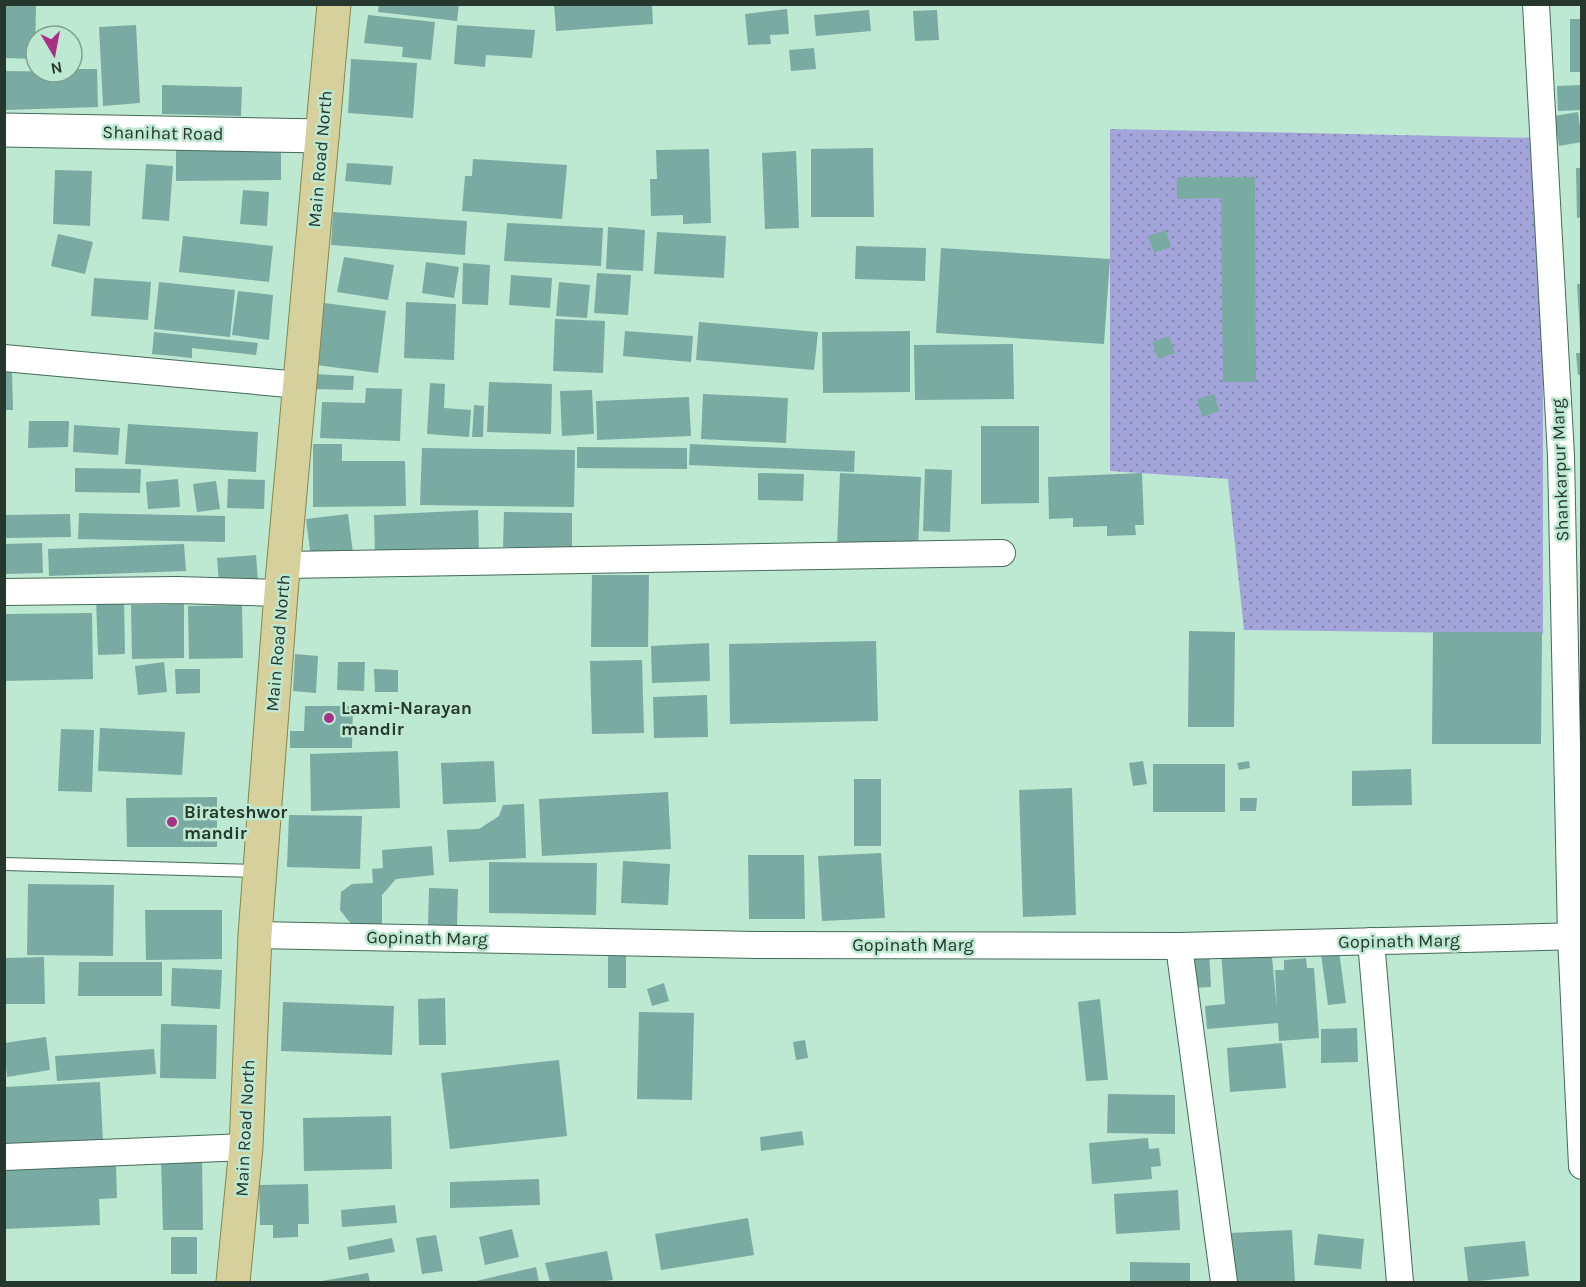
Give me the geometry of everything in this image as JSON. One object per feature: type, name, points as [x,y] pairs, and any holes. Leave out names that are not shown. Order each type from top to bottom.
[{"type":"main road","name":"Main Road North","points":[[234,1282],[246,1147],[260,871],[299,385],[334,4]]},
{"type":"street","name":"Shankarpur Marg","points":[[1536,4],[1571,455],[1581,1166]]},
{"type":"street","name":"Shanihat Road","points":[[4,130],[322,136]]},
{"type":"street","points":[[4,358],[299,385]]},
{"type":"street","points":[[4,592],[177,590],[283,579],[1002,554]]},
{"type":"street","name":"Gopinath Marg","points":[[255,935],[756,945],[1179,946],[1576,937]]},
{"type":"street","points":[[1371,941],[1400,1282]]},
{"type":"street","points":[[1179,946],[1224,1282]]},
{"type":"street","points":[[4,1157],[246,1147]]},
{"type":"lane","points":[[4,864],[260,871]]},
{"type":"shaded area","points":[[1110,129],[1543,138],[1543,634],[1244,630],[1228,479],[1110,471]]},
{"type":"building","points":[[4,4],[36,4],[36,24],[24,24],[24,59],[4,58]]},
{"type":"building","points":[[379,4],[459,4],[457,21],[378,12]]},
{"type":"building","points":[[554,4],[652,4],[653,24],[556,31]]},
{"type":"building","points":[[787,9],[789,34],[770,35],[771,44],[748,45],[745,14]]},
{"type":"building","points":[[869,10],[871,31],[816,36],[814,15]]},
{"type":"building","points":[[937,10],[939,40],[915,41],[913,11]]},
{"type":"building","points":[[368,15],[435,22],[431,60],[402,57],[403,47],[364,43]]},
{"type":"building","points":[[1570,19],[1582,19],[1582,72],[1570,72]]},
{"type":"building","points":[[136,25],[140,103],[103,106],[99,27]]},
{"type":"building","points":[[457,25],[535,30],[532,58],[486,55],[485,67],[454,64]]},
{"type":"building","points":[[814,48],[816,69],[791,71],[789,50]]},
{"type":"building","points":[[351,59],[417,63],[413,118],[348,113]]},
{"type":"building","points":[[84,69],[97,69],[98,107],[5,110],[5,71],[24,71],[24,84],[84,84]]},
{"type":"building","points":[[162,85],[242,87],[241,116],[162,114]]},
{"type":"building","points":[[1582,85],[1582,110],[1558,111],[1557,86]]},
{"type":"building","points":[[1578,112],[1582,142],[1559,146],[1554,116]]},
{"type":"building","points":[[176,145],[281,145],[281,180],[176,181]]},
{"type":"building","points":[[873,148],[874,217],[811,217],[811,149]]},
{"type":"building","points":[[709,149],[711,223],[683,224],[683,215],[651,216],[650,179],[657,179],[656,150]]},
{"type":"building","points":[[796,151],[799,228],[765,229],[762,153]]},
{"type":"building","points":[[473,159],[567,165],[562,219],[462,211],[465,176],[472,176]]},
{"type":"building","points":[[347,163],[393,166],[391,185],[345,181]]},
{"type":"building","points":[[146,164],[173,166],[169,221],[142,219]]},
{"type":"building","points":[[1576,168],[1582,168],[1582,217],[1577,218]]},
{"type":"building","points":[[55,170],[92,171],[90,226],[53,224]]},
{"type":"building","points":[[1177,177],[1255,177],[1256,382],[1223,382],[1221,198],[1177,199]]},
{"type":"building","points":[[243,190],[269,192],[267,226],[240,224]]},
{"type":"building","points":[[333,212],[467,221],[465,255],[331,245]]},
{"type":"building","points":[[507,223],[603,228],[601,266],[504,261]]},
{"type":"building","points":[[608,227],[645,230],[643,271],[606,269]]},
{"type":"building","points":[[1166,230],[1171,247],[1154,253],[1148,236]]},
{"type":"building","points":[[657,232],[726,236],[724,278],[654,274]]},
{"type":"building","points":[[58,234],[93,242],[85,274],[51,266]]},
{"type":"building","points":[[183,236],[273,246],[269,282],[179,272]]},
{"type":"building","points":[[856,246],[926,248],[925,281],[855,279]]},
{"type":"building","points":[[941,248],[1110,259],[1104,344],[936,333]]},
{"type":"building","points":[[344,257],[394,265],[388,300],[337,292]]},
{"type":"building","points":[[426,262],[459,267],[454,298],[422,293]]},
{"type":"building","points":[[463,263],[490,265],[488,305],[462,304]]},
{"type":"building","points":[[597,273],[631,275],[628,315],[594,313]]},
{"type":"building","points":[[511,275],[552,278],[550,308],[509,305]]},
{"type":"building","points":[[94,278],[151,282],[148,320],[91,316]]},
{"type":"building","points":[[159,282],[235,290],[230,337],[154,329]]},
{"type":"building","points":[[559,282],[590,285],[587,318],[556,316]]},
{"type":"building","points":[[1577,284],[1582,284],[1582,332],[1580,332]]},
{"type":"building","points":[[238,291],[273,295],[269,340],[232,335]]},
{"type":"building","points":[[406,302],[456,304],[454,360],[404,358]]},
{"type":"building","points":[[324,303],[386,311],[378,373],[316,365]]},
{"type":"building","points":[[555,319],[605,321],[603,373],[553,371]]},
{"type":"building","points":[[699,322],[818,332],[814,370],[696,360]]},
{"type":"building","points":[[625,331],[693,336],[691,362],[623,356]]},
{"type":"building","points":[[910,331],[910,392],[823,393],[822,332]]},
{"type":"building","points":[[154,332],[258,343],[256,355],[192,348],[192,358],[152,354]]},
{"type":"building","points":[[1169,336],[1175,353],[1158,359],[1152,342]]},
{"type":"building","points":[[1013,344],[1014,399],[915,400],[914,345]]},
{"type":"building","points":[[1576,353],[1582,353],[1582,375],[1578,375]]},
{"type":"building","points":[[5,371],[12,371],[13,410],[5,410]]},
{"type":"building","points":[[313,374],[354,376],[353,390],[313,389]]},
{"type":"building","points":[[489,382],[552,384],[551,434],[487,432]]},
{"type":"building","points":[[430,383],[445,384],[444,408],[471,410],[469,437],[427,434]]},
{"type":"building","points":[[366,388],[402,389],[400,441],[320,438],[322,402],[365,403]]},
{"type":"building","points":[[592,390],[594,434],[562,436],[560,391]]},
{"type":"building","points":[[703,394],[788,398],[786,443],[701,439]]},
{"type":"building","points":[[1214,394],[1219,411],[1202,417],[1197,399]]},
{"type":"building","points":[[689,397],[691,436],[597,440],[596,401]]},
{"type":"building","points":[[474,405],[484,406],[483,437],[472,437]]},
{"type":"building","points":[[29,421],[69,421],[68,447],[28,448]]},
{"type":"building","points":[[128,424],[258,432],[256,472],[125,464]]},
{"type":"building","points":[[74,425],[120,428],[118,455],[73,452]]},
{"type":"building","points":[[981,426],[1039,426],[1039,503],[981,504]]},
{"type":"building","points":[[313,444],[342,444],[342,461],[405,461],[406,506],[313,507]]},
{"type":"building","points":[[690,444],[855,451],[854,472],[689,465]]},
{"type":"building","points":[[577,447],[687,448],[687,469],[577,468]]},
{"type":"building","points":[[422,448],[575,450],[574,507],[420,505]]},
{"type":"building","points":[[75,468],[141,469],[140,493],[75,492]]},
{"type":"building","points":[[925,469],[952,470],[950,532],[923,531]]},
{"type":"building","points":[[758,473],[804,474],[803,501],[758,500]]},
{"type":"building","points":[[840,473],[921,477],[918,550],[837,546]]},
{"type":"building","points":[[1142,473],[1144,525],[1135,525],[1136,535],[1107,536],[1107,526],[1073,527],[1073,518],[1049,519],[1048,477]]},
{"type":"building","points":[[178,479],[180,507],[148,509],[146,482]]},
{"type":"building","points":[[228,479],[265,480],[264,509],[227,508]]},
{"type":"building","points":[[216,481],[220,509],[197,512],[193,484]]},
{"type":"building","points":[[478,510],[479,552],[375,556],[374,515]]},
{"type":"building","points":[[504,512],[572,513],[572,548],[503,547]]},
{"type":"building","points":[[79,513],[225,516],[225,542],[78,539]]},
{"type":"building","points":[[70,514],[71,537],[4,538],[4,515]]},
{"type":"building","points":[[348,514],[353,553],[311,558],[306,519]]},
{"type":"building","points":[[42,543],[43,573],[4,574],[4,544]]},
{"type":"building","points":[[184,544],[186,571],[49,576],[48,549]]},
{"type":"building","points":[[256,555],[258,580],[219,583],[217,558]]},
{"type":"building","points":[[592,575],[649,575],[648,647],[591,647]]},
{"type":"building","points":[[124,598],[125,654],[98,655],[96,599]]},
{"type":"building","points":[[184,604],[184,658],[132,659],[131,605]]},
{"type":"building","points":[[242,605],[243,658],[189,659],[188,606]]},
{"type":"building","points":[[92,613],[93,679],[4,681],[4,614]]},
{"type":"building","points":[[1189,631],[1235,632],[1234,727],[1188,727]]},
{"type":"building","points":[[1433,632],[1542,632],[1541,744],[1432,744]]},
{"type":"building","points":[[876,641],[878,721],[730,724],[729,644]]},
{"type":"building","points":[[709,643],[710,681],[652,683],[651,646]]},
{"type":"building","points":[[295,654],[318,656],[316,693],[293,691]]},
{"type":"building","points":[[642,660],[644,733],[592,734],[590,661]]},
{"type":"building","points":[[164,662],[167,692],[138,695],[135,666]]},
{"type":"building","points":[[338,662],[365,662],[364,691],[337,690]]},
{"type":"building","points":[[175,669],[200,669],[200,693],[176,694]]},
{"type":"building","points":[[374,669],[398,670],[398,692],[375,692]]},
{"type":"building","points":[[707,695],[708,737],[654,738],[653,697]]},
{"type":"building","name":"Laxmi-Narayan mandir","points":[[305,706],[353,706],[352,748],[290,748],[290,731],[304,731]]},
{"type":"building","points":[[100,728],[185,732],[182,775],[98,771]]},
{"type":"building","points":[[61,729],[94,730],[92,792],[58,791]]},
{"type":"building","points":[[398,751],[400,808],[311,811],[310,754]]},
{"type":"building","points":[[494,761],[496,802],[443,804],[441,763]]},
{"type":"building","points":[[1143,761],[1147,784],[1133,786],[1129,763]]},
{"type":"building","points":[[1249,761],[1250,768],[1239,770],[1237,763]]},
{"type":"building","points":[[1153,764],[1225,764],[1225,812],[1153,812]]},
{"type":"building","points":[[1411,769],[1412,805],[1352,806],[1352,771]]},
{"type":"building","points":[[854,779],[881,779],[881,846],[854,846]]},
{"type":"building","points":[[1072,788],[1076,915],[1023,917],[1019,790]]},
{"type":"building","points":[[668,792],[671,849],[542,856],[539,799]]},
{"type":"building","name":"Birateshwor mandir","points":[[217,797],[217,847],[127,847],[126,798]]},
{"type":"building","points":[[1240,798],[1257,798],[1256,811],[1240,811]]},
{"type":"building","points":[[524,804],[526,858],[449,862],[447,830],[479,829],[499,816],[503,805]]},
{"type":"building","points":[[289,815],[362,816],[360,869],[287,867]]},
{"type":"building","points":[[432,846],[434,875],[396,879],[382,895],[382,924],[351,924],[340,910],[341,892],[352,884],[373,883],[372,869],[383,868],[382,850]]},
{"type":"building","points":[[881,853],[885,918],[822,921],[818,856]]},
{"type":"building","points":[[748,855],[804,855],[805,919],[749,919]]},
{"type":"building","points":[[623,861],[670,864],[668,905],[621,903]]},
{"type":"building","points":[[489,862],[597,863],[596,915],[489,913]]},
{"type":"building","points":[[28,884],[114,885],[113,956],[27,955]]},
{"type":"building","points":[[429,888],[458,889],[457,926],[428,926]]},
{"type":"building","points":[[145,910],[222,910],[222,959],[146,960]]},
{"type":"building","points":[[1271,947],[1277,1009],[1275,970],[1284,970],[1284,960],[1306,958],[1307,968],[1314,968],[1319,1038],[1279,1041],[1278,1023],[1207,1029],[1205,1006],[1225,1004],[1221,952]]},
{"type":"building","points":[[1209,949],[1211,987],[1192,988],[1189,950]]},
{"type":"building","points":[[1339,951],[1346,1003],[1328,1005],[1321,954]]},
{"type":"building","points":[[608,955],[626,955],[626,988],[608,988]]},
{"type":"building","points":[[44,957],[45,1004],[4,1004],[4,958]]},
{"type":"building","points":[[79,962],[162,962],[162,996],[78,996]]},
{"type":"building","points":[[172,968],[222,970],[220,1009],[171,1006]]},
{"type":"building","points":[[664,983],[669,1001],[652,1006],[647,989]]},
{"type":"building","points":[[445,998],[446,1045],[419,1045],[418,999]]},
{"type":"building","points":[[1100,999],[1108,1080],[1086,1081],[1078,1002]]},
{"type":"building","points":[[283,1002],[394,1006],[392,1055],[281,1051]]},
{"type":"building","points":[[639,1012],[694,1013],[692,1100],[637,1099]]},
{"type":"building","points":[[161,1024],[217,1025],[216,1079],[160,1078]]},
{"type":"building","points":[[1357,1028],[1358,1062],[1321,1063],[1321,1029]]},
{"type":"building","points":[[46,1037],[50,1070],[7,1077],[4,1043]]},
{"type":"building","points":[[805,1040],[808,1058],[796,1060],[793,1042]]},
{"type":"building","points":[[1282,1043],[1286,1088],[1230,1092],[1227,1048]]},
{"type":"building","points":[[154,1049],[156,1074],[57,1081],[55,1056]]},
{"type":"building","points":[[559,1060],[567,1136],[450,1149],[441,1073]]},
{"type":"building","points":[[100,1082],[103,1142],[4,1147],[4,1087]]},
{"type":"building","points":[[1108,1094],[1175,1095],[1175,1134],[1107,1133]]},
{"type":"building","points":[[391,1116],[392,1169],[304,1171],[303,1118]]},
{"type":"building","points":[[802,1131],[804,1145],[761,1151],[760,1137]]},
{"type":"building","points":[[1148,1138],[1149,1149],[1159,1148],[1161,1166],[1151,1167],[1152,1179],[1092,1184],[1089,1143]]},
{"type":"building","points":[[202,1157],[203,1230],[163,1230],[161,1159]]},
{"type":"building","points":[[116,1165],[117,1198],[99,1199],[100,1225],[5,1229],[4,1169]]},
{"type":"building","points":[[539,1179],[540,1205],[450,1208],[450,1182]]},
{"type":"building","points":[[308,1184],[309,1224],[298,1224],[298,1237],[273,1238],[273,1225],[260,1225],[259,1185]]},
{"type":"building","points":[[1178,1190],[1180,1230],[1116,1234],[1114,1194]]},
{"type":"building","points":[[395,1205],[397,1223],[342,1227],[341,1210]]},
{"type":"building","points":[[748,1218],[754,1255],[661,1270],[655,1234]]},
{"type":"building","points":[[512,1229],[519,1257],[485,1265],[479,1237]]},
{"type":"building","points":[[1292,1230],[1295,1282],[1231,1282],[1229,1233]]},
{"type":"building","points":[[1318,1234],[1364,1239],[1361,1269],[1314,1265]]},
{"type":"building","points":[[436,1235],[443,1271],[422,1274],[416,1238]]},
{"type":"building","points":[[171,1237],[197,1237],[197,1274],[171,1274]]},
{"type":"building","points":[[392,1238],[395,1252],[349,1260],[347,1247]]},
{"type":"building","points":[[1525,1241],[1529,1276],[1468,1282],[1464,1247]]},
{"type":"building","points":[[607,1251],[613,1280],[550,1282],[545,1263]]},
{"type":"building","points":[[1130,1262],[1190,1263],[1190,1282],[1130,1282]]},
{"type":"building","points":[[536,1267],[539,1282],[472,1282]]},
{"type":"building","points":[[368,1273],[370,1282],[322,1282],[322,1281]]},
{"type":"place","name":"Laxmi-Narayan mandir","points":[[329,718]]},
{"type":"place","name":"Birateshwor mandir","points":[[172,822]]}]
